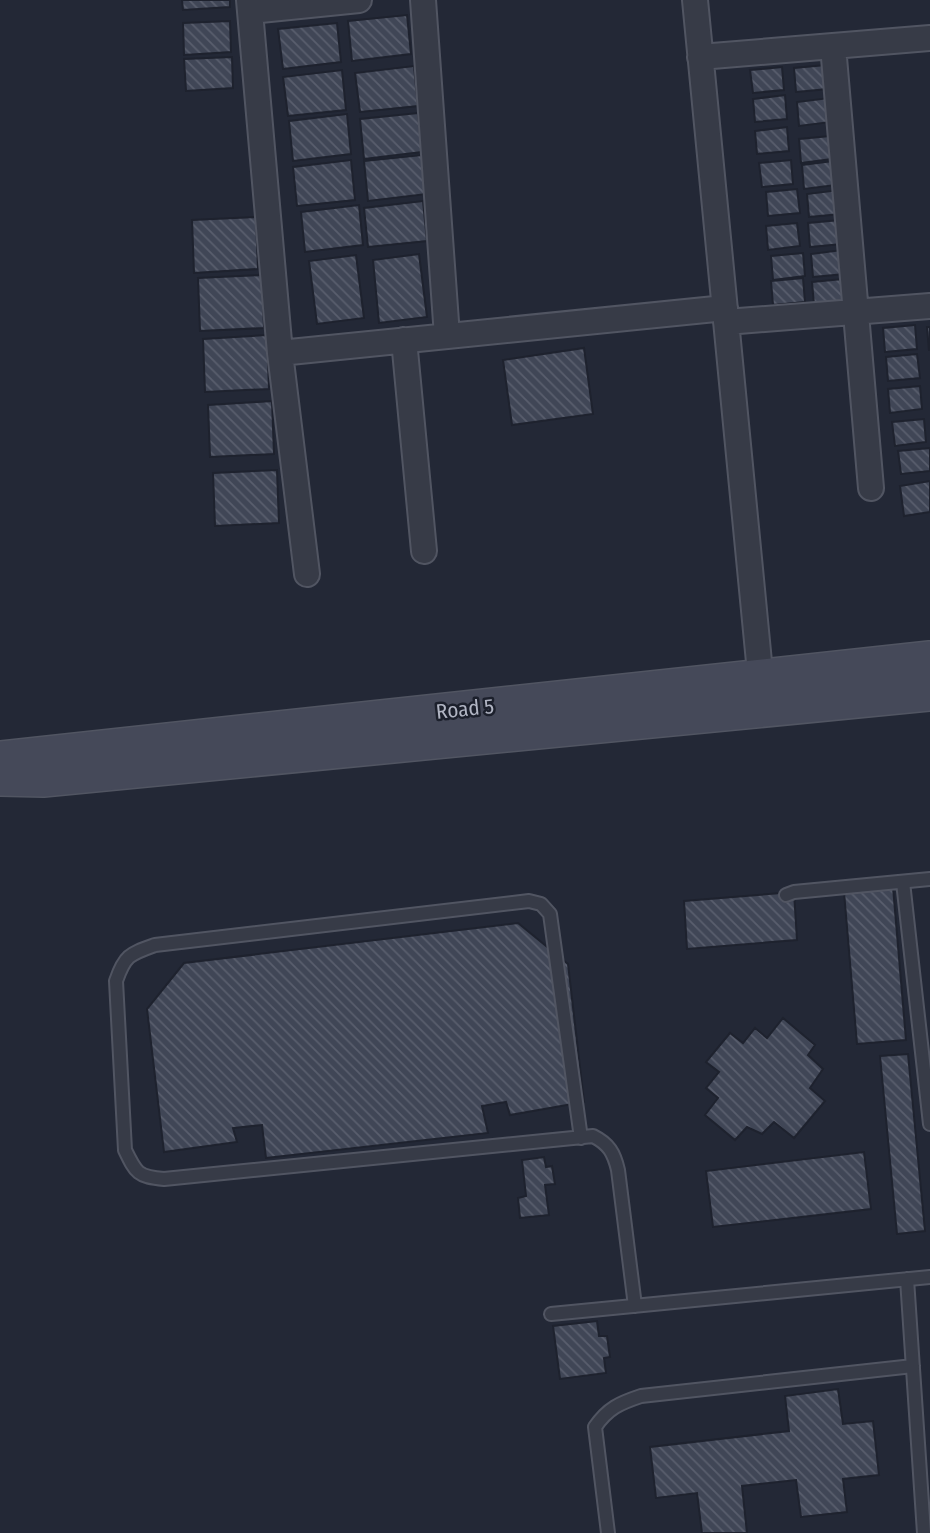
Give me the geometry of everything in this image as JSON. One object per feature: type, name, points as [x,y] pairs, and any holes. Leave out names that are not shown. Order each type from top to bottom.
[{"type":"street","points":[[307,574],[280,353],[250,6],[359,0]]},
{"type":"street","points":[[423,0],[447,336]]},
{"type":"street","points":[[695,0],[762,693]]},
{"type":"street","points":[[700,57],[930,38]]},
{"type":"street","points":[[833,46],[871,488]]},
{"type":"street","points":[[280,353],[447,336],[725,315],[855,312],[930,306]]},
{"type":"street","points":[[404,340],[424,551]]},
{"type":"street","name":"Road 5","points":[[0,778],[43,779],[762,693],[930,659]]},
{"type":"street","name":"Road 5","points":[[0,759],[762,693],[930,693]]},
{"type":"lane","points":[[786,895],[930,879]]},
{"type":"lane","points":[[903,882],[930,1124]]},
{"type":"lane","points":[[581,1138],[550,914],[541,904],[528,901],[155,945],[136,952],[123,962],[116,981],[125,1150],[134,1168],[144,1177],[178,1178],[581,1138],[593,1136],[604,1142],[614,1154],[618,1170],[635,1306]]},
{"type":"lane","points":[[551,1314],[930,1277]]},
{"type":"lane","points":[[907,1279],[925,1476],[924,1533]]},
{"type":"lane","points":[[608,1533],[596,1426],[604,1414],[617,1404],[640,1396],[913,1366]]},
{"type":"building","points":[[182,0],[230,0],[230,7],[183,10]]},
{"type":"building","points":[[407,15],[411,54],[352,61],[348,21]]},
{"type":"building","points":[[230,21],[231,52],[184,55],[183,23]]},
{"type":"building","points":[[337,23],[341,62],[283,69],[278,29]]},
{"type":"building","points":[[232,57],[233,88],[186,91],[184,59]]},
{"type":"building","points":[[826,65],[828,89],[796,92],[794,68]]},
{"type":"building","points":[[414,66],[418,106],[360,112],[355,73]]},
{"type":"building","points":[[782,67],[784,90],[753,93],[750,70]]},
{"type":"building","points":[[342,70],[346,110],[288,116],[283,77]]},
{"type":"building","points":[[785,95],[787,119],[755,122],[753,99]]},
{"type":"building","points":[[829,98],[831,122],[799,126],[797,102]]},
{"type":"building","points":[[418,113],[422,152],[364,159],[360,119]]},
{"type":"building","points":[[347,114],[351,154],[293,161],[289,121]]},
{"type":"building","points":[[787,127],[789,151],[757,154],[755,131]]},
{"type":"building","points":[[830,136],[832,159],[801,163],[799,139]]},
{"type":"building","points":[[422,155],[427,194],[368,201],[364,161]]},
{"type":"building","points":[[351,160],[355,200],[297,206],[293,167]]},
{"type":"building","points":[[791,160],[793,184],[762,187],[759,163]]},
{"type":"building","points":[[833,161],[836,185],[804,189],[802,165]]},
{"type":"building","points":[[797,189],[800,213],[768,216],[766,192]]},
{"type":"building","points":[[839,190],[841,214],[809,217],[807,194]]},
{"type":"building","points":[[423,201],[427,241],[368,247],[364,208]]},
{"type":"building","points":[[359,205],[363,245],[305,252],[301,212]]},
{"type":"building","points":[[256,217],[258,269],[194,273],[192,220]]},
{"type":"building","points":[[840,220],[842,244],[810,247],[808,223]]},
{"type":"building","points":[[797,223],[800,246],[768,250],[766,226]]},
{"type":"building","points":[[842,250],[845,274],[813,277],[811,254]]},
{"type":"building","points":[[803,253],[805,276],[773,280],[771,256]]},
{"type":"building","points":[[419,254],[427,317],[379,323],[373,260]]},
{"type":"building","points":[[356,255],[364,318],[317,324],[309,261]]},
{"type":"building","points":[[262,275],[264,328],[200,331],[198,278]]},
{"type":"building","points":[[803,278],[805,302],[773,305],[771,281]]},
{"type":"building","points":[[843,279],[845,302],[814,305],[812,282]]},
{"type":"building","points":[[915,325],[917,349],[885,352],[883,328]]},
{"type":"building","points":[[927,327],[930,327],[930,350],[929,350]]},
{"type":"building","points":[[267,335],[269,389],[205,392],[203,339]]},
{"type":"building","points":[[584,348],[593,414],[512,425],[503,360]]},
{"type":"building","points":[[917,354],[920,378],[888,381],[886,357]]},
{"type":"building","points":[[920,386],[922,409],[890,413],[888,389]]},
{"type":"building","points":[[272,401],[274,454],[210,457],[208,405]]},
{"type":"building","points":[[924,419],[926,442],[895,446],[892,422]]},
{"type":"building","points":[[930,448],[930,471],[901,474],[898,451]]},
{"type":"building","points":[[277,470],[279,523],[215,526],[213,473]]},
{"type":"building","points":[[930,481],[930,512],[904,516],[900,486]]},
{"type":"building","points":[[893,887],[906,1040],[857,1044],[844,892]]},
{"type":"building","points":[[794,892],[797,940],[687,949],[684,901]]},
{"type":"building","points":[[518,923],[568,964],[584,1102],[510,1115],[506,1102],[482,1106],[488,1133],[266,1158],[262,1125],[233,1128],[237,1142],[164,1152],[147,1009],[184,963]]},
{"type":"building","points":[[783,1018],[815,1045],[808,1055],[823,1069],[810,1088],[825,1101],[794,1138],[774,1122],[762,1134],[747,1127],[735,1140],[705,1115],[718,1098],[706,1088],[719,1072],[706,1062],[730,1033],[743,1043],[755,1028],[767,1038]]},
{"type":"building","points":[[908,1054],[925,1231],[897,1234],[880,1056]]},
{"type":"building","points":[[864,1152],[871,1209],[713,1227],[706,1171]]},
{"type":"building","points":[[544,1157],[546,1167],[552,1166],[555,1184],[545,1185],[549,1215],[520,1218],[518,1198],[526,1196],[522,1160]]},
{"type":"building","points":[[597,1321],[599,1336],[607,1336],[610,1357],[604,1358],[606,1373],[560,1379],[553,1326]]},
{"type":"building","points":[[838,1389],[843,1424],[873,1421],[879,1475],[843,1479],[847,1512],[801,1517],[796,1480],[742,1486],[747,1533],[702,1533],[697,1493],[656,1498],[650,1447],[789,1431],[785,1396]]}]
